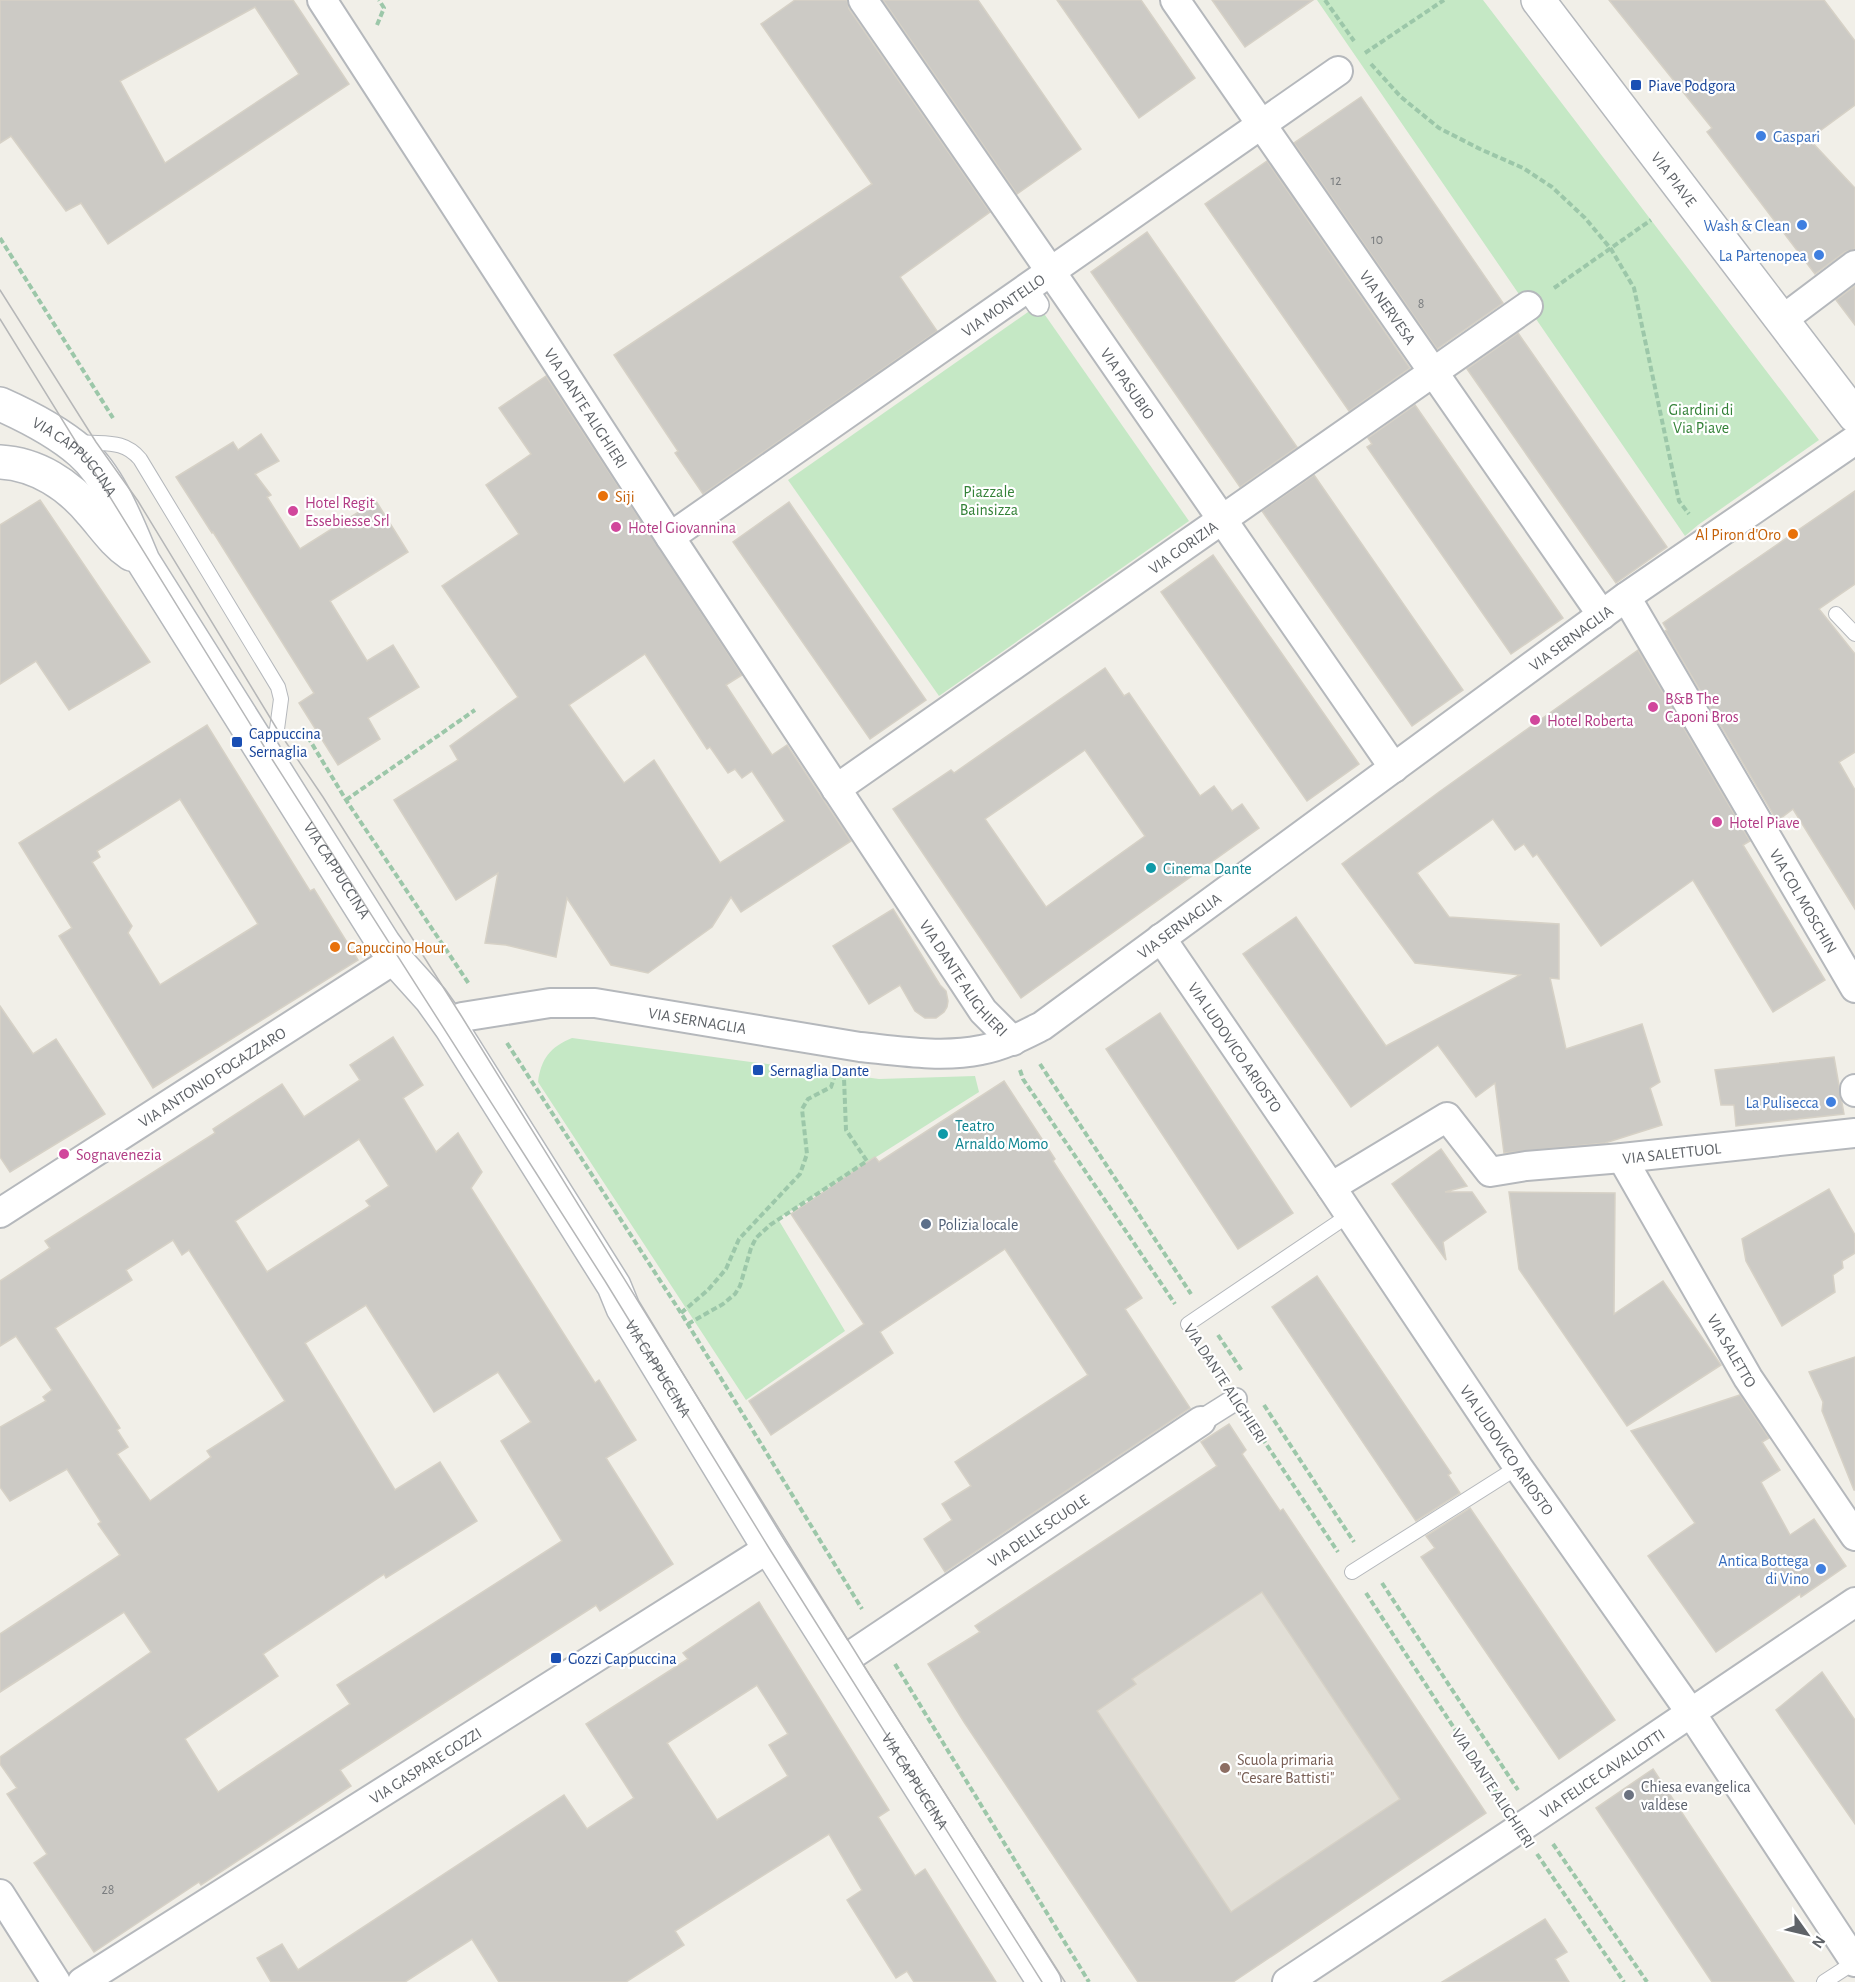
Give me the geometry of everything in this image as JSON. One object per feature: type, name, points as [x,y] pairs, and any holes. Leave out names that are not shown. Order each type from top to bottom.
[{"type":"street","name":"VIA DANTE ALIGHIERI","points":[[322,0],[670,537],[983,1011],[1013,1041]]},
{"type":"street","name":"VIA PASUBIO","points":[[863,0],[1395,768]]},
{"type":"street","name":"VIA NERVESA","points":[[1174,0],[1602,615]]},
{"type":"street","name":"VIA PIAVE","points":[[1539,0],[1855,416]]},
{"type":"street","name":"VIA MONTELLO","points":[[670,537],[1032,297],[1050,271],[1338,71]]},
{"type":"street","points":[[1782,320],[1855,265]]},
{"type":"street","name":"VIA GORIZIA","points":[[836,789],[1194,529],[1222,519],[1528,306]]},
{"type":"street","name":"VIA CAPPUCCINA","points":[[0,404],[56,434],[81,452],[100,475],[128,526],[143,561],[273,744],[394,959],[431,999],[463,1045],[614,1286],[623,1308],[769,1548],[1044,1982]]},
{"type":"street","name":"VIA SERNAGLIA","points":[[475,1014],[550,1003],[595,1003],[856,1054],[981,1051],[1013,1041],[1042,1026],[1626,597],[1855,440]]},
{"type":"street","name":"VIA CAPPUCCINA","points":[[0,462],[23,465],[58,482],[84,503],[115,541],[143,561]]},
{"type":"street","name":"VIA COL MOSCHIN","points":[[1626,597],[1855,988]]},
{"type":"street","name":"VIA LUDOVICO ARIOSTO","points":[[1161,938],[1518,1467],[1691,1713],[1855,1962]]},
{"type":"street","name":"VIA ANTONIO FOGAZZARO","points":[[0,1213],[394,959]]},
{"type":"street","points":[[431,999],[448,1012],[475,1014]]},
{"type":"street","name":"VIA SALETTUOL","points":[[1331,1187],[1447,1117],[1490,1172],[1526,1166],[1855,1133]]},
{"type":"street","name":"VIA SALETTO","points":[[1622,1158],[1748,1378],[1855,1536]]},
{"type":"street","name":"VIA DELLE SCUOLE","points":[[841,1662],[1236,1399]]},
{"type":"street","name":"VIA GASPARE GOZZI","points":[[82,1982],[769,1548]]},
{"type":"street","name":"VIA FELICE CAVALLOTTI","points":[[1287,1982],[1528,1823],[1855,1602]]},
{"type":"street","points":[[0,1894],[56,1982]]},
{"type":"lane","points":[[56,434],[82,442],[119,444],[140,459],[278,687],[281,699],[273,744]]},
{"type":"lane","points":[[1836,614],[1855,634]]},
{"type":"lane","points":[[1188,1324],[1349,1215]]},
{"type":"lane","points":[[1352,1572],[1518,1467]]},
{"type":"lane","points":[[1824,1982],[1855,1962]]},
{"type":"path","points":[[376,28],[384,8],[379,0]]},
{"type":"path","points":[[1325,0],[1363,55],[1401,97],[1439,128],[1523,168],[1552,187],[1585,218],[1611,249],[1634,288],[1679,501],[1711,539]]},
{"type":"path","points":[[1338,71],[1444,0]]},
{"type":"path","points":[[1528,306],[1651,220]]},
{"type":"path","points":[[346,800],[476,710]]},
{"type":"path","points":[[475,1014],[681,1313],[1089,1982]]},
{"type":"path","points":[[1013,1041],[1034,1054],[1243,1372]]},
{"type":"path","name":"VIA DANTE ALIGHIERI","points":[[1013,1041],[1023,1079],[1352,1572],[1528,1823],[1624,1982]]},
{"type":"path","points":[[681,1313],[708,1290],[726,1269],[739,1239],[800,1174],[807,1154],[802,1109],[808,1099],[831,1087],[837,1070],[856,1054]]},
{"type":"path","points":[[687,1324],[723,1304],[735,1294],[740,1286],[746,1259],[756,1238],[770,1225],[867,1161],[846,1130],[844,1075],[856,1054]]},
{"type":"path","points":[[1263,1402],[1368,1562],[1528,1823],[1647,1982]]},
{"type":"shaded area","name":"Scuola primaria \"Cesare Battisti\"","points":[[1283,1509],[1486,1813],[1233,1982],[1138,1982],[965,1722]]},
{"type":"green space","name":"Giardini di Via Piave","points":[[1317,0],[1483,0],[1819,440],[1685,536]]},
{"type":"green space","name":"Piazzale Bainsizza","points":[[1038,305],[1189,521],[939,696],[788,480]]},
{"type":"green space","points":[[572,1038],[879,1079],[975,1076],[979,1092],[778,1219],[845,1331],[746,1400],[538,1082],[544,1060],[558,1045]]},
{"type":"building","points":[[0,0],[293,0],[349,84],[108,244],[81,203],[66,211],[11,136],[0,143]],"holes":[[[255,7],[299,74],[165,163],[120,81]]]},
{"type":"building","points":[[795,0],[847,0],[849,9],[990,212],[900,277],[937,331],[703,494],[675,453],[678,451],[614,355],[872,184],[761,24]]},
{"type":"building","points":[[883,0],[978,0],[1081,149],[1017,194]]},
{"type":"building","points":[[1057,0],[1141,0],[1195,78],[1139,118]]},
{"type":"building","points":[[1212,0],[1313,0],[1245,47]]},
{"type":"building","points":[[1609,0],[1824,0],[1855,41],[1855,105],[1809,139],[1855,188],[1855,249],[1845,252],[1815,274],[1707,132],[1712,128]]},
{"type":"building","points":[[1361,97],[1503,303],[1437,349],[1294,143]]},
{"type":"building","points":[[1267,161],[1410,368],[1349,411],[1205,204]]},
{"type":"building","points":[[1147,232],[1297,447],[1240,487],[1091,272]]},
{"type":"building","points":[[1855,286],[1855,325],[1836,300]]},
{"type":"building","points":[[1518,333],[1667,547],[1616,583],[1467,369]]},
{"type":"building","points":[[546,376],[742,675],[726,685],[772,755],[787,745],[851,841],[741,912],[731,897],[712,927],[648,973],[611,965],[567,898],[556,957],[506,945],[485,943],[498,873],[456,900],[394,800],[458,760],[450,746],[518,697],[442,586],[519,534],[486,485],[531,454],[499,408]],"holes":[[[645,654],[707,749],[710,747],[728,773],[735,769],[742,778],[752,771],[785,821],[720,863],[654,760],[624,783],[569,705]]]},
{"type":"building","points":[[1415,405],[1563,618],[1511,654],[1367,447],[1372,444],[1368,438]]},
{"type":"building","points":[[261,434],[279,461],[255,474],[271,495],[267,497],[300,549],[376,501],[408,552],[330,601],[367,661],[393,645],[419,687],[368,718],[380,739],[338,765],[299,703],[314,693],[176,477],[233,442],[238,450]]},
{"type":"building","points":[[1314,475],[1463,690],[1412,726],[1262,511]]},
{"type":"building","points":[[1855,491],[1855,584],[1819,609],[1855,654],[1855,752],[1839,762],[1855,790],[1855,909],[1793,809],[1777,821],[1665,631],[1667,630],[1663,623]]},
{"type":"building","points":[[40,500],[150,662],[69,710],[36,661],[0,684],[0,525]]},
{"type":"building","points":[[789,502],[926,700],[870,739],[733,542]]},
{"type":"building","points":[[1213,555],[1359,764],[1307,801],[1161,592]]},
{"type":"building","points":[[1638,650],[1750,841],[1743,845],[1825,980],[1773,1012],[1693,880],[1601,946],[1537,854],[1533,857],[1524,844],[1515,850],[1493,819],[1417,873],[1449,917],[1559,924],[1559,979],[1550,978],[1566,1049],[1642,1024],[1660,1082],[1650,1088],[1662,1125],[1605,1143],[1504,1153],[1495,1083],[1476,1097],[1438,1045],[1351,1107],[1243,954],[1296,917],[1386,1046],[1520,975],[1415,963],[1342,864]]},
{"type":"building","points":[[1105,668],[1124,696],[1129,693],[1200,796],[1214,786],[1232,811],[1242,804],[1259,828],[1021,998],[893,809],[951,770],[954,773]],"holes":[[[1085,750],[1145,836],[1046,907],[985,819]]]},
{"type":"building","points":[[207,725],[310,891],[314,889],[358,960],[153,1088],[59,936],[72,928],[19,843]],"holes":[[[180,799],[258,924],[160,985],[128,933],[132,926],[92,862],[100,857],[97,851]]]},
{"type":"building","points":[[893,909],[946,991],[947,1007],[936,1018],[925,1018],[915,1011],[900,985],[869,1004],[833,946]]},
{"type":"building","points":[[0,1006],[33,1054],[56,1039],[105,1114],[10,1172],[0,1157]]},
{"type":"building","points":[[1160,1013],[1293,1213],[1238,1249],[1106,1049]]},
{"type":"building","points":[[393,1037],[423,1085],[403,1098],[436,1152],[458,1133],[482,1172],[471,1188],[595,1383],[599,1380],[636,1440],[606,1458],[673,1564],[600,1611],[596,1605],[340,1770],[351,1786],[201,1885],[199,1882],[94,1952],[34,1863],[47,1854],[7,1794],[17,1788],[0,1764],[0,1757],[151,1652],[124,1612],[0,1692],[0,1634],[120,1555],[98,1524],[101,1522],[67,1469],[10,1501],[0,1487],[0,1427],[46,1401],[43,1397],[52,1390],[16,1336],[0,1346],[0,1281],[50,1248],[45,1241],[215,1133],[213,1129],[282,1084],[304,1117],[360,1080],[350,1065]],"holes":[[[359,1139],[389,1186],[366,1201],[370,1206],[267,1272],[235,1221]],[[173,1240],[182,1255],[189,1250],[285,1401],[207,1451],[211,1457],[150,1501],[117,1454],[128,1447],[117,1430],[120,1428],[55,1328],[132,1280],[126,1270]],[[366,1305],[434,1412],[498,1372],[531,1422],[501,1441],[562,1541],[337,1685],[350,1704],[218,1792],[185,1739],[278,1676],[263,1654],[384,1574],[386,1578],[477,1521],[440,1462],[395,1490],[305,1343]]]},
{"type":"building","points":[[1834,1057],[1844,1114],[1736,1126],[1734,1105],[1721,1105],[1715,1070]]},
{"type":"building","points":[[1004,1081],[1142,1298],[1125,1309],[1190,1408],[945,1572],[924,1539],[952,1520],[942,1504],[971,1486],[955,1462],[1088,1375],[1005,1249],[880,1332],[893,1353],[771,1435],[749,1401],[864,1324],[791,1214],[875,1157],[879,1162]]},
{"type":"building","points":[[1441,1149],[1467,1186],[1445,1192],[1472,1192],[1486,1212],[1443,1242],[1446,1260],[1392,1184]]},
{"type":"building","points":[[1829,1189],[1855,1235],[1855,1253],[1842,1261],[1843,1268],[1833,1275],[1835,1292],[1782,1326],[1746,1261],[1742,1239]]},
{"type":"building","points":[[1509,1192],[1615,1193],[1614,1314],[1663,1281],[1721,1365],[1627,1426],[1519,1269]]},
{"type":"building","points":[[1317,1276],[1451,1473],[1448,1475],[1460,1493],[1416,1521],[1272,1307]]},
{"type":"building","points":[[1855,1357],[1854,1490],[1822,1411],[1823,1402],[1809,1372]]},
{"type":"building","points":[[1740,1395],[1769,1438],[1762,1442],[1780,1470],[1761,1482],[1790,1535],[1814,1519],[1846,1566],[1801,1597],[1800,1594],[1716,1652],[1648,1556],[1695,1523],[1631,1431]]},
{"type":"building","name":"Scuola primaria \"Cesare Battisti\"","points":[[1229,1424],[1246,1450],[1242,1454],[1280,1511],[1283,1509],[1486,1813],[1233,1982],[1138,1982],[964,1722],[928,1664],[980,1632],[975,1626],[1217,1466],[1201,1442]],"holes":[[[1262,1592],[1400,1799],[1231,1912],[1097,1711],[1136,1684],[1132,1679]]]},
{"type":"building","points":[[1470,1508],[1615,1720],[1559,1759],[1421,1557],[1435,1548],[1426,1536]]},
{"type":"building","points":[[759,1602],[889,1810],[878,1817],[915,1876],[925,1869],[996,1982],[914,1982],[907,1971],[896,1978],[847,1900],[862,1890],[829,1834],[675,1931],[684,1945],[626,1982],[499,1982],[472,1939],[405,1982],[271,1982],[257,1958],[282,1944],[298,1970],[564,1795],[587,1829],[634,1798],[586,1724],[688,1659],[683,1653]],"holes":[[[757,1685],[788,1734],[769,1745],[788,1776],[717,1820],[667,1743]]]},
{"type":"building","points":[[1822,1672],[1855,1720],[1855,1824],[1776,1710]]},
{"type":"building","points":[[1653,1769],[1794,1982],[1712,1982],[1596,1808]]},
{"type":"building","points":[[1545,1919],[1567,1952],[1555,1959],[1569,1982],[1442,1982]]},
{"type":"tram line","points":[[0,290],[96,442],[138,501],[277,729],[323,797],[462,1017],[869,1674],[1065,1982]]},
{"type":"tram line","points":[[0,319],[270,756],[605,1281],[769,1548],[1042,1982]]},
{"type":"place","name":"Piave Podgora","points":[[1636,85]]},
{"type":"place","name":"Gaspari","points":[[1761,136]]},
{"type":"place","name":"Wash & Clean","points":[[1802,225]]},
{"type":"place","name":"La Partenopea","points":[[1819,255]]},
{"type":"place","name":"Siji","points":[[603,496]]},
{"type":"place","name":"Hotel Regit Essebiesse Srl","points":[[293,511]]},
{"type":"place","name":"Hotel Giovannina","points":[[616,527]]},
{"type":"place","name":"Al Piron d'Oro","points":[[1793,534]]},
{"type":"place","name":"B&B The Caponi Bros","points":[[1653,707]]},
{"type":"place","name":"Hotel Roberta","points":[[1535,720]]},
{"type":"place","name":"Cappuccina Sernaglia","points":[[237,742]]},
{"type":"place","name":"Hotel Piave","points":[[1717,822]]},
{"type":"place","name":"Cinema Dante","points":[[1151,868]]},
{"type":"place","name":"Capuccino Hour","points":[[335,947]]},
{"type":"place","name":"Sernaglia Dante","points":[[758,1070]]},
{"type":"place","name":"La Pulisecca","points":[[1831,1102]]},
{"type":"place","name":"Teatro Arnaldo Momo","points":[[943,1134]]},
{"type":"place","name":"Sognavenezia","points":[[64,1154]]},
{"type":"place","name":"Polizia locale","points":[[926,1224]]},
{"type":"place","name":"Antica Bottega di Vino","points":[[1821,1569]]},
{"type":"place","name":"Gozzi Cappuccina","points":[[556,1658]]},
{"type":"place","name":"Scuola primaria \"Cesare Battisti\"","points":[[1225,1768]]},
{"type":"place","name":"Chiesa evangelica valdese","points":[[1629,1795]]}]
